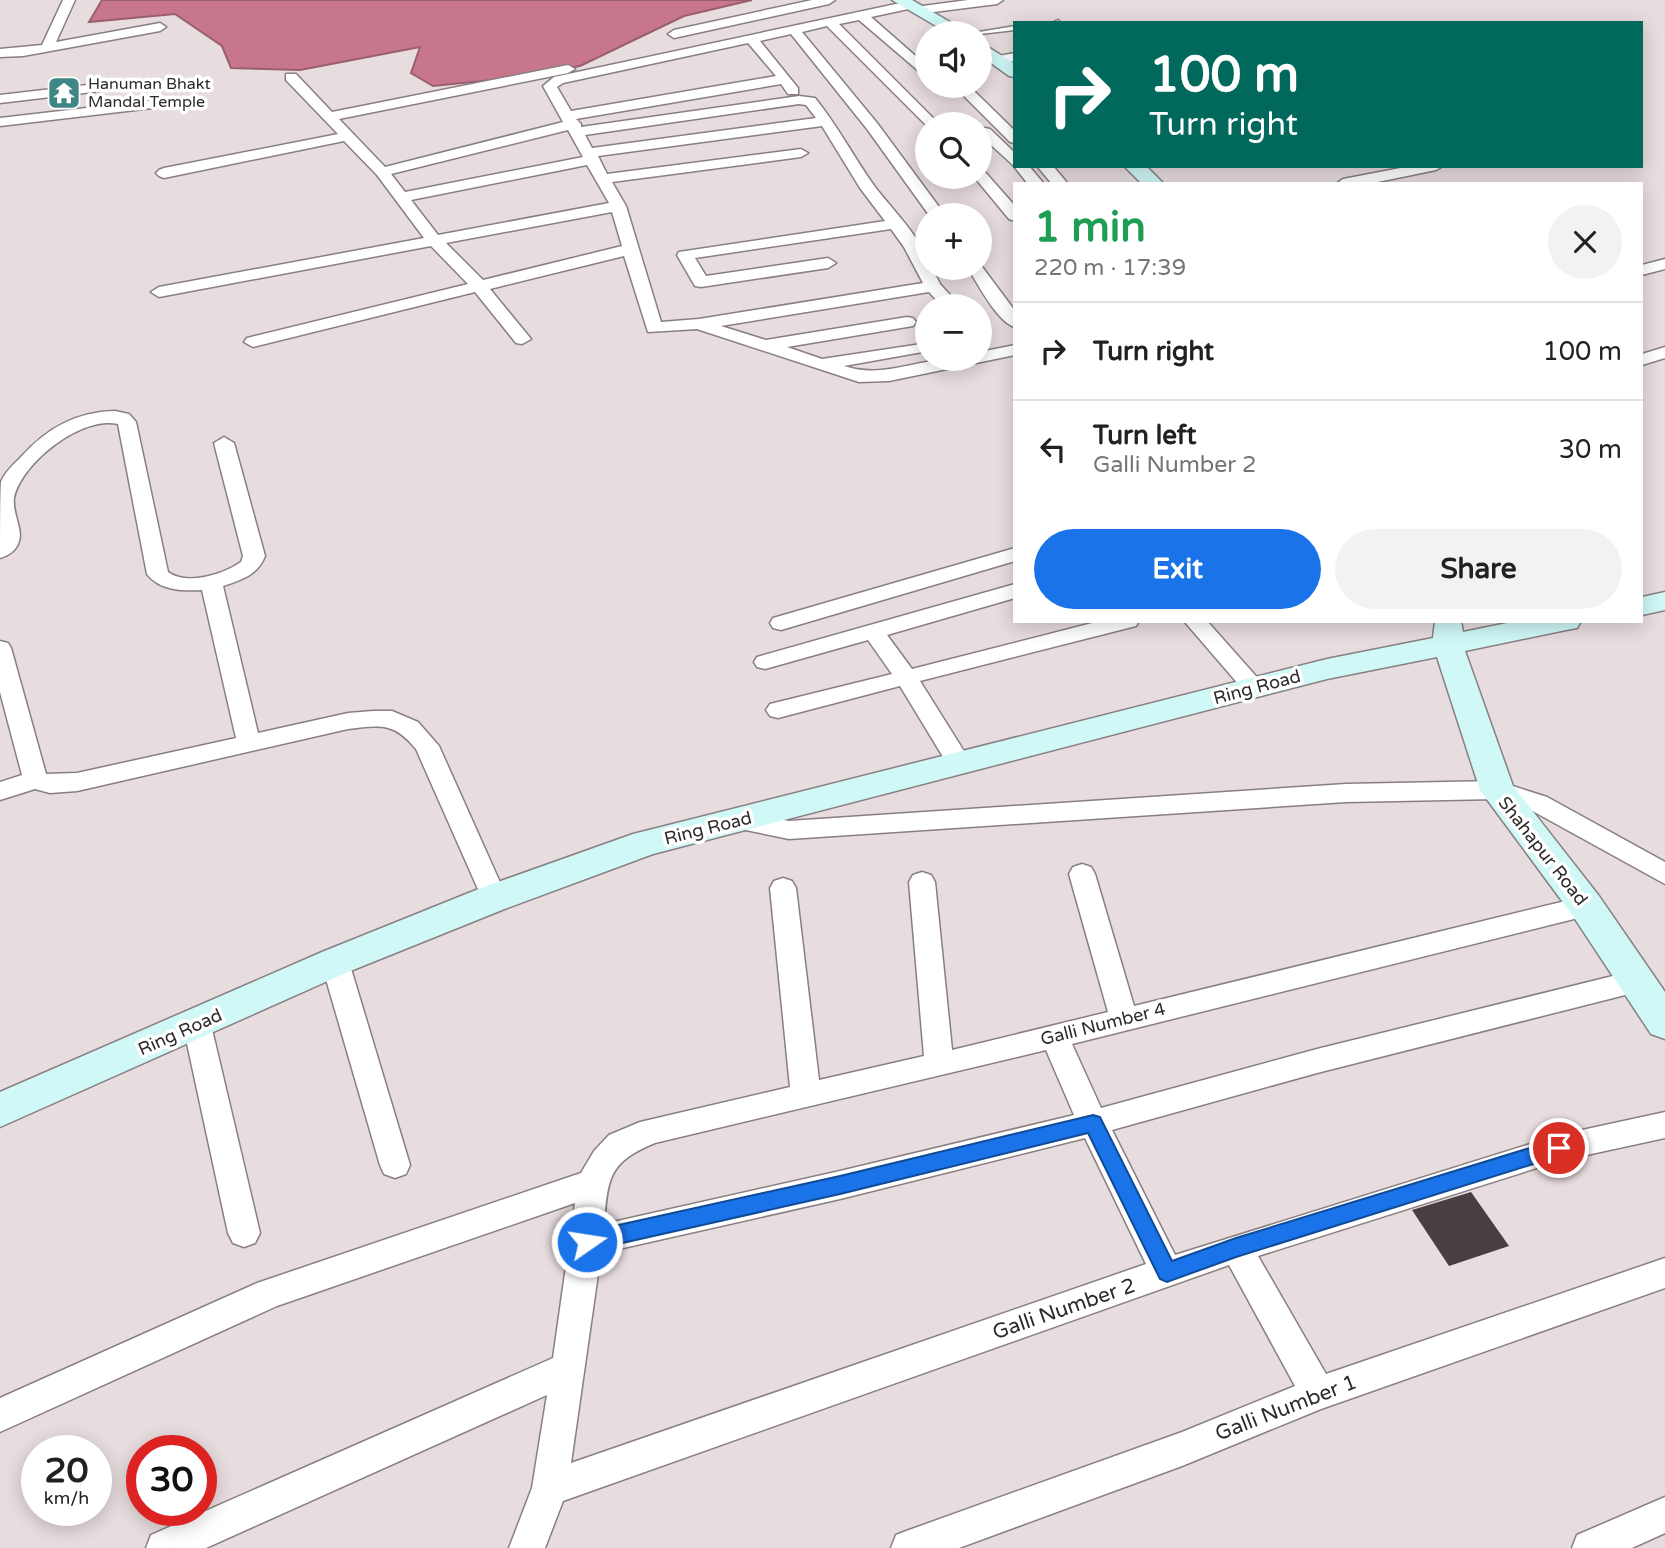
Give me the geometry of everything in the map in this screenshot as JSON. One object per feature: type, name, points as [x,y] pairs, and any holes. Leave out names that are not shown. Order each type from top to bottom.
[{"type":"main road","points":[[905,4],[937,21]]},
{"type":"main road","points":[[1136,168],[1152,182]]},
{"type":"main road","points":[[1643,606],[1665,601]]},
{"type":"main road","name":"Ring Road","points":[[0,1110],[335,962],[494,898],[645,843],[740,821],[1327,669],[1448,633],[1546,623]]},
{"type":"main road","name":"Shahapur Road","points":[[1448,633],[1497,790],[1586,906],[1665,1023]]},
{"type":"street","points":[[47,48],[69,0]]},
{"type":"street","points":[[674,34],[829,0]]},
{"type":"street","points":[[164,173],[340,126],[660,50],[905,4],[997,0]]},
{"type":"street","points":[[340,126],[550,86],[559,80],[752,40],[905,4]]},
{"type":"street","points":[[867,14],[915,45]]},
{"type":"street","points":[[867,14],[915,62]]},
{"type":"street","points":[[830,22],[920,112]]},
{"type":"street","points":[[0,53],[47,48],[160,27]]},
{"type":"street","points":[[794,30],[880,137],[928,203]]},
{"type":"street","points":[[752,40],[767,65],[784,79],[799,100]]},
{"type":"street","points":[[291,78],[382,172],[434,240],[479,286],[522,339]]},
{"type":"street","points":[[382,172],[571,114],[784,79]]},
{"type":"street","points":[[0,99],[113,86]]},
{"type":"street","points":[[550,86],[571,114],[618,206],[654,328],[698,324],[933,286]]},
{"type":"street","points":[[973,98],[1013,137]]},
{"type":"street","points":[[571,114],[810,101],[816,106],[868,188],[912,246],[933,286],[940,294]]},
{"type":"street","points":[[0,122],[156,104]]},
{"type":"street","points":[[403,197],[591,156],[826,121]]},
{"type":"street","points":[[992,138],[1013,160]]},
{"type":"street","points":[[603,179],[802,152]]},
{"type":"street","points":[[1022,168],[1035,182]]},
{"type":"street","points":[[1046,168],[1059,182]]},
{"type":"street","points":[[1353,182],[1426,168]]},
{"type":"street","points":[[991,189],[1013,214]]},
{"type":"street","points":[[159,292],[618,206]]},
{"type":"street","points":[[828,263],[701,282],[685,255],[894,223]]},
{"type":"street","points":[[253,342],[631,249]]},
{"type":"street","points":[[1643,270],[1665,264]]},
{"type":"street","points":[[984,280],[1013,320]]},
{"type":"street","points":[[768,346],[907,322]]},
{"type":"street","points":[[698,324],[859,377],[889,376],[915,370]]},
{"type":"street","points":[[820,365],[915,349]]},
{"type":"street","points":[[992,354],[1013,350]]},
{"type":"street","points":[[1643,360],[1665,352]]},
{"type":"street","points":[[0,552],[10,538],[3,503],[6,490],[22,468],[55,435],[66,428],[82,422],[118,417],[127,422],[158,574],[163,580],[173,584],[211,581],[249,567],[254,556],[253,544],[224,443]]},
{"type":"street","points":[[781,623],[1013,555]]},
{"type":"street","points":[[211,581],[249,744]]},
{"type":"street","points":[[765,662],[1013,592]]},
{"type":"street","points":[[778,710],[1120,623]]},
{"type":"street","points":[[1197,623],[1254,688]]},
{"type":"street","points":[[874,633],[906,677],[960,764]]},
{"type":"street","points":[[0,648],[36,780]]},
{"type":"street","points":[[0,791],[36,780],[50,784],[77,782],[348,722],[383,718],[400,721],[414,728],[427,746],[494,898]]},
{"type":"street","points":[[740,821],[789,830],[1346,793],[1497,790],[1538,803],[1665,874]]},
{"type":"street","points":[[1082,874],[1124,1019]]},
{"type":"street","points":[[922,882],[939,1065]]},
{"type":"street","points":[[783,888],[806,1095]]},
{"type":"street","name":"Galli Number 4","points":[[592,1183],[605,1160],[620,1144],[650,1132],[939,1065],[1586,906]]},
{"type":"street","points":[[335,962],[394,1165]]},
{"type":"street","points":[[587,1242],[827,1188],[1093,1123],[1331,1058],[1637,981]]},
{"type":"street","points":[[197,1025],[244,1233]]},
{"type":"street","points":[[1054,1036],[1093,1123],[1167,1273]]},
{"type":"street","name":"Galli Number 2","points":[[550,1489],[1236,1248],[1559,1148],[1665,1125]]},
{"type":"street","points":[[0,1415],[269,1294],[592,1183],[587,1242],[550,1489],[527,1548]]},
{"type":"street","points":[[1236,1248],[1318,1393]]},
{"type":"street","name":"Galli Number 1","points":[[909,1548],[1182,1449],[1318,1393],[1665,1273]]},
{"type":"street","points":[[164,1548],[569,1368]]},
{"type":"street","points":[[1590,1548],[1665,1515]]},
{"type":"lane","points":[[992,31],[1013,28]]},
{"type":"shaded area","points":[[102,0],[752,0],[684,16],[580,66],[513,78],[433,86],[411,73],[420,47],[300,70],[231,68],[222,46],[175,14],[89,22]]},
{"type":"building","points":[[1471,1192],[1509,1246],[1449,1266],[1412,1210]]},
{"type":"place","name":"Hanuman Bhakt Mandal Temple","points":[[64,93]]},
{"type":"route","points":[[587,1242],[840,1185],[1093,1123],[1167,1273],[1236,1248],[1559,1148]]}]
